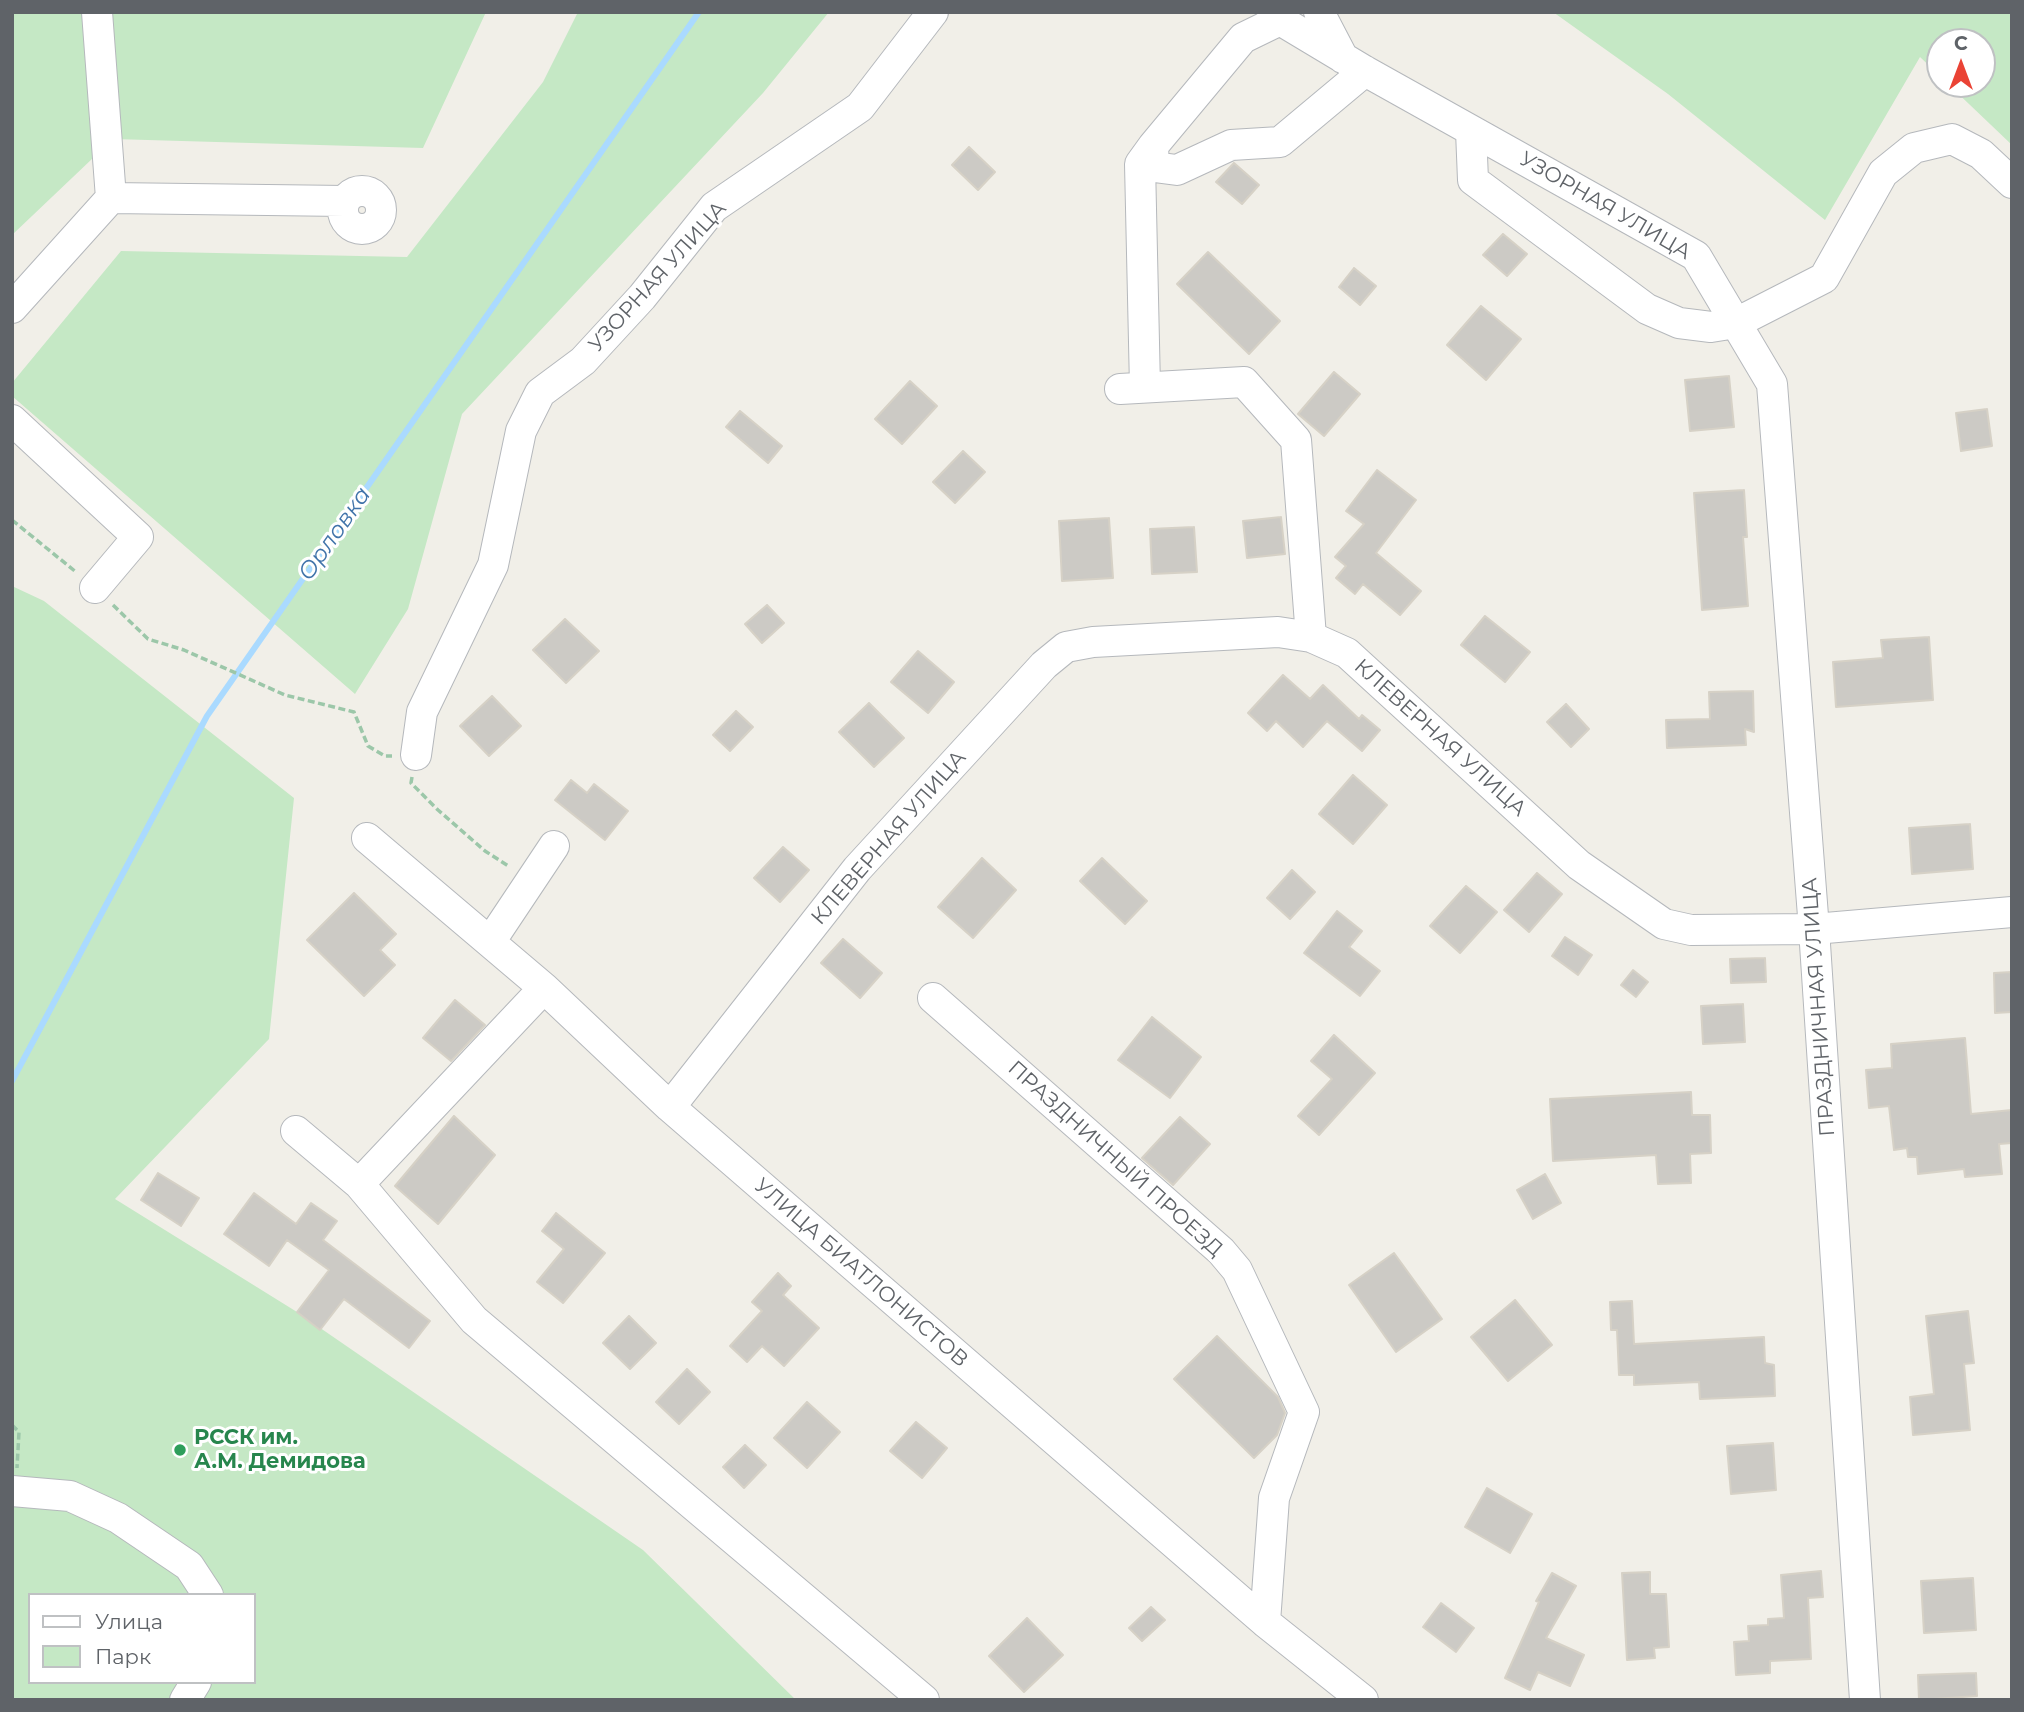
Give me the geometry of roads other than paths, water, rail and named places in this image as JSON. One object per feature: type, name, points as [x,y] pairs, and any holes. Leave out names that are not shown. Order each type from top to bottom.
[{"type":"street","points":[[12,308],[111,198],[97,12]]},
{"type":"street","name":"УЗОРНАЯ УЛИЦА","points":[[416,755],[422,712],[493,565],[521,431],[540,393],[583,361],[600,343],[642,297],[714,207],[860,107],[933,12]]},
{"type":"street","points":[[1153,146],[1154,167],[1177,170],[1231,145],[1280,142],[1354,65],[1319,12]]},
{"type":"street","points":[[1276,16],[1243,38],[1140,164],[1132,388],[1244,382],[1296,440],[1311,637]]},
{"type":"street","name":"УЗОРНАЯ УЛИЦА","points":[[1276,16],[1354,65],[1696,256],[1737,323]]},
{"type":"street","points":[[1471,131],[1473,180],[1647,309],[1679,323],[1710,327],[1737,323],[1824,278],[1883,173],[1914,148],[1952,139],[1981,154],[2012,183]]},
{"type":"street","points":[[111,198],[345,201]]},
{"type":"street","name":"ПРАЗДНИЧНАЯ УЛИЦА","points":[[1737,323],[1772,384],[1814,929],[1865,1700]]},
{"type":"street","points":[[17,435],[138,537],[95,588]]},
{"type":"street","name":"КЛЕВЕРНАЯ УЛИЦА","points":[[670,1108],[857,869],[1044,665],[1066,647],[1093,642],[1265,633],[1311,637],[1347,653],[1579,865],[1664,924],[1691,930],[1814,929],[2012,912]]},
{"type":"street","name":"УЛИЦА БИАТЛОНИСТОВ","points":[[367,838],[544,988],[670,1108],[1265,1622],[1363,1700]]},
{"type":"street","points":[[490,942],[554,846]]},
{"type":"street","points":[[359,1184],[544,988]]},
{"type":"street","name":"ПРАЗДНИЧНЫЙ ПРОЕЗД","points":[[933,998],[1221,1251],[1237,1270],[1304,1412],[1274,1498],[1265,1622]]},
{"type":"street","points":[[296,1131],[359,1184],[474,1320],[924,1700]]},
{"type":"street","points":[[14,1491],[70,1496],[118,1518],[189,1566],[207,1593]]},
{"type":"street","points":[[185,1700],[195,1684]]},
{"type":"waterway","name":"Орловка","points":[[12,1081],[207,716],[699,12]]},
{"type":"place","name":"РССК им. А.М. Демидова","points":[[180,1450]]}]
